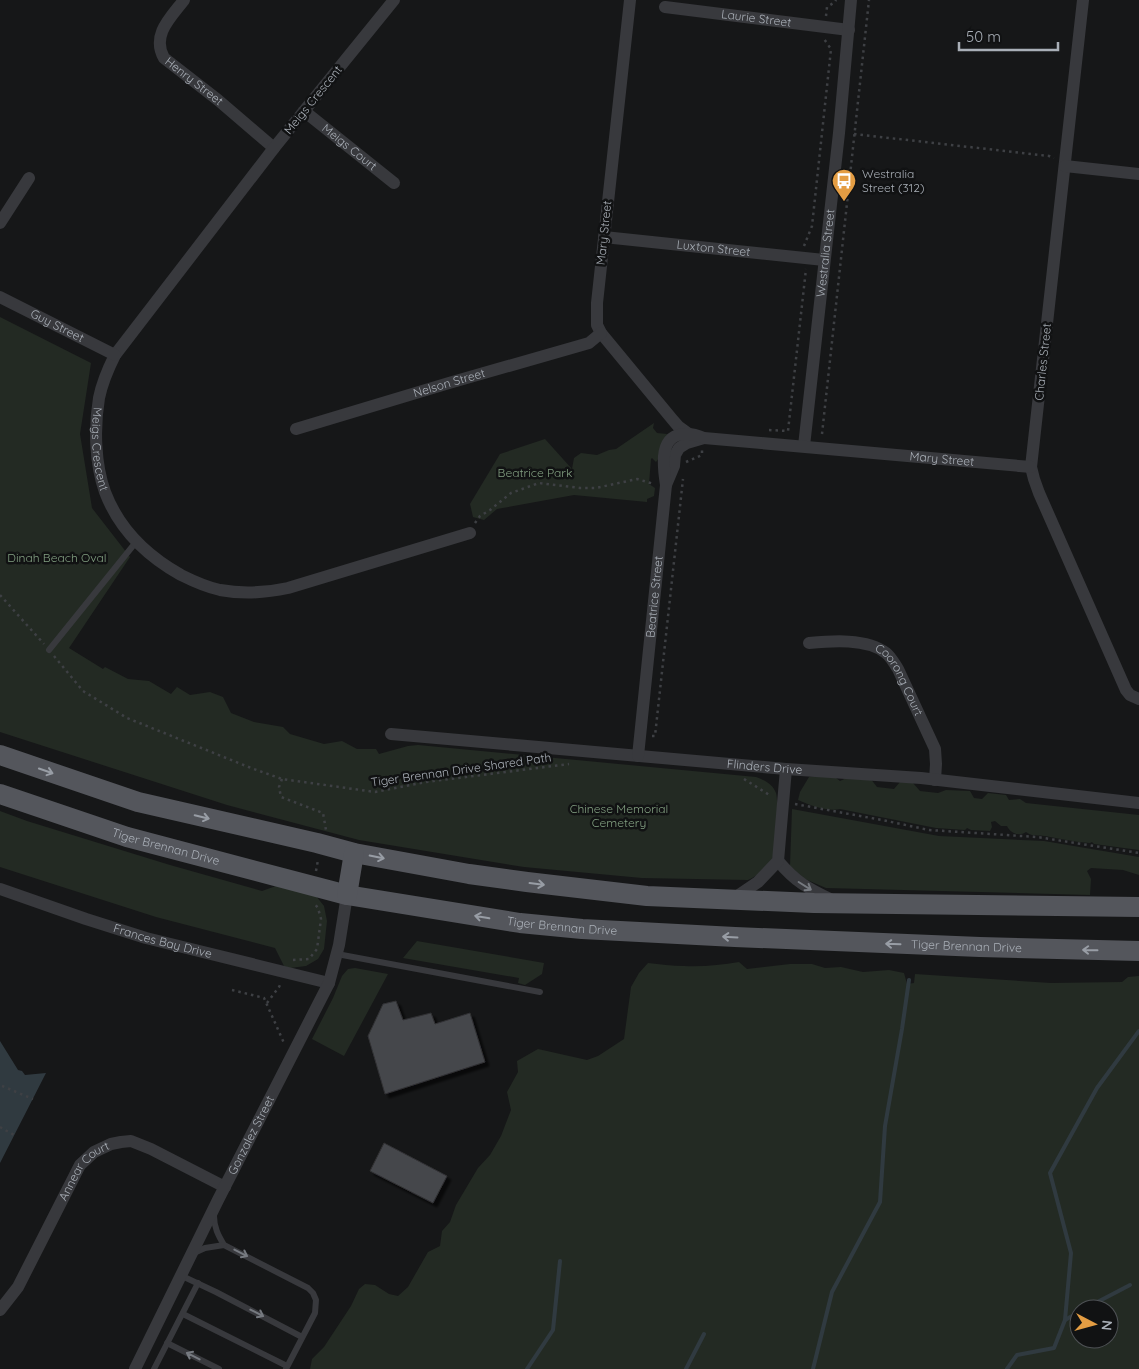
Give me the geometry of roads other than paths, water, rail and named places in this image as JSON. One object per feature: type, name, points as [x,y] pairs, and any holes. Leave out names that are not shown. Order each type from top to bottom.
[{"type":"main road","points":[[0,755],[138,802],[354,853],[469,874],[564,887],[647,896],[838,903],[1139,907]]},
{"type":"main road","name":"Tiger Brennan Drive","points":[[0,794],[127,837],[347,895],[520,923],[582,929],[735,937],[980,947],[1139,951]]},
{"type":"main road","points":[[347,895],[354,853]]},
{"type":"street","name":"Henry Street","points":[[184,0],[163,26],[160,42],[164,58],[218,100],[274,148]]},
{"type":"street","name":"Meigs Crescent","points":[[394,0],[274,148],[115,355],[105,376],[99,398],[97,450],[100,472],[107,497],[124,527],[136,542],[153,557],[193,581],[218,590],[270,592],[288,588],[470,533]]},
{"type":"street","name":"Mary Street","points":[[630,0],[596,317],[601,333],[678,433],[687,443],[804,446],[1031,467]]},
{"type":"street","name":"Westralia Street","points":[[804,446],[839,133],[851,0]]},
{"type":"street","name":"Charles Street","points":[[1084,0],[1031,467],[1039,493],[1126,690],[1130,695],[1138,699]]},
{"type":"street","name":"Laurie Street","points":[[665,7],[849,30]]},
{"type":"street","name":"Meigs Court","points":[[304,111],[394,183]]},
{"type":"street","points":[[1065,166],[1139,174]]},
{"type":"street","points":[[0,223],[29,178]]},
{"type":"street","name":"Luxton Street","points":[[604,237],[824,260]]},
{"type":"street","name":"Guy Street","points":[[0,297],[115,355]]},
{"type":"street","name":"Nelson Street","points":[[296,428],[589,343],[601,333]]},
{"type":"street","name":"Beatrice Street","points":[[638,756],[666,485],[674,466],[678,433]]},
{"type":"street","name":"Coorong Court","points":[[808,644],[827,641],[859,643],[879,648],[892,659],[935,749],[935,780]]},
{"type":"street","name":"Flinders Drive","points":[[391,734],[786,769],[935,780],[1139,803]]},
{"type":"street","points":[[732,899],[758,882],[778,861],[786,769]]},
{"type":"street","points":[[778,861],[790,875],[806,887],[838,903]]},
{"type":"street","name":"Frances Bay Drive","points":[[0,889],[146,938],[329,983]]},
{"type":"street","name":"Gonzalez Street","points":[[135,1369],[218,1200],[329,983],[337,954],[347,895]]},
{"type":"street","name":"Annear Court","points":[[0,1310],[18,1287],[80,1166],[94,1152],[111,1144],[132,1141],[225,1187]]},
{"type":"lane","points":[[49,650],[136,542]]},
{"type":"lane","points":[[337,954],[540,992]]},
{"type":"lane","points":[[182,1314],[286,1368],[315,1313],[316,1300],[308,1288],[224,1245],[214,1225],[218,1200]]},
{"type":"lane","points":[[190,1258],[196,1252],[205,1248],[224,1245]]},
{"type":"lane","points":[[182,1276],[302,1337]]},
{"type":"lane","points":[[154,1369],[198,1283]]},
{"type":"lane","points":[[167,1343],[219,1369]]},
{"type":"waterway","points":[[813,1369],[832,1292],[880,1202],[885,1126],[909,980]]},
{"type":"waterway","points":[[1007,1369],[1017,1355],[1054,1348],[1065,1320],[1071,1253],[1050,1173],[1097,1088],[1139,1031]]},
{"type":"waterway","points":[[527,1369],[553,1330],[560,1261]]},
{"type":"waterway","points":[[1103,1299],[1130,1285]]},
{"type":"waterway","points":[[1065,1320],[1069,1318]]},
{"type":"waterway","points":[[686,1369],[704,1334]]},
{"type":"place","name":"Westralia Street (312)","points":[[844,202]]},
{"type":"park label","name":"Beatrice Park","points":[[535,473]]},
{"type":"park label","name":"Dinah Beach Oval","points":[[57,558]]},
{"type":"park label","name":"Chinese Memorial Cemetery","points":[[619,816]]}]
